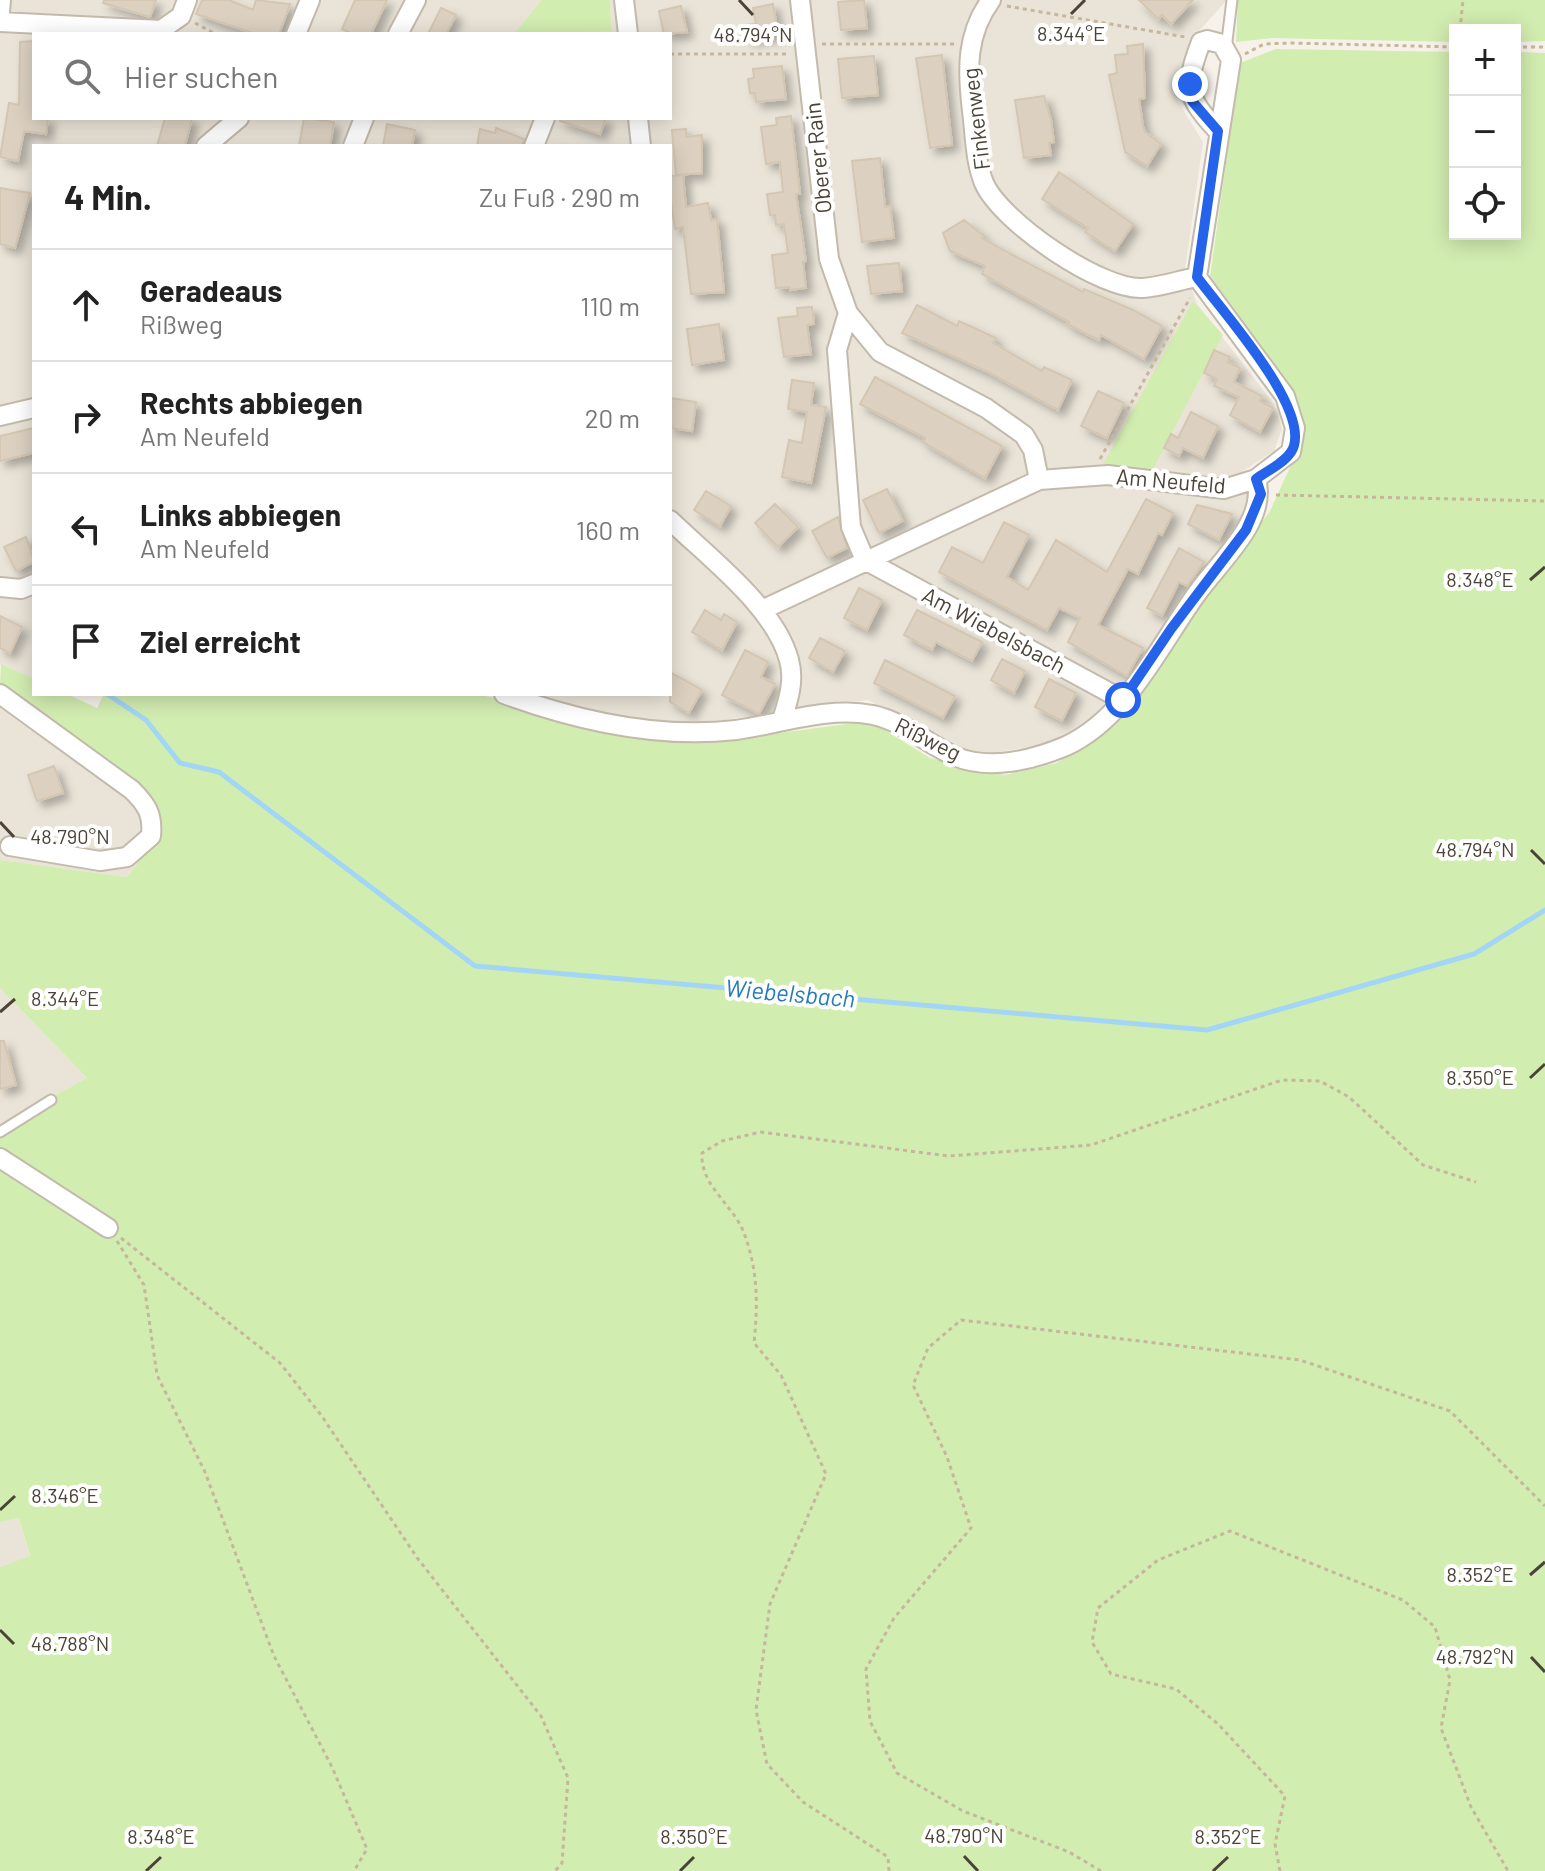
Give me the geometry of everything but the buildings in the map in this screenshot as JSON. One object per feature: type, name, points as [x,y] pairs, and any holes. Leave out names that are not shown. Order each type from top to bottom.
[{"type":"street","points":[[0,12],[1,0]]},
{"type":"street","points":[[297,32],[310,0]]},
{"type":"street","points":[[399,32],[416,0]]},
{"type":"street","points":[[624,0],[628,32]]},
{"type":"street","name":"Oberer Rain","points":[[800,0],[829,259],[848,313],[880,352],[986,408],[1024,435],[1033,450],[1039,480]]},
{"type":"street","name":"Finkenweg","points":[[991,0],[974,30],[968,67],[979,170],[994,199],[1013,221],[1050,250],[1124,285],[1142,289],[1198,278]]},
{"type":"street","points":[[0,22],[161,30],[184,8]]},
{"type":"street","points":[[1198,278],[1229,54],[1218,42],[1201,42],[1190,84],[1192,101],[1218,131]]},
{"type":"street","points":[[208,144],[237,120]]},
{"type":"street","points":[[354,144],[363,120]]},
{"type":"street","points":[[535,144],[544,120]]},
{"type":"street","points":[[638,120],[641,144]]},
{"type":"street","name":"Am Neufeld","points":[[762,610],[1039,480],[1091,476],[1224,489],[1258,486],[1291,452],[1296,437],[1292,411],[1198,278]]},
{"type":"street","points":[[848,313],[837,350],[851,527],[865,560]]},
{"type":"street","points":[[0,416],[32,408]]},
{"type":"street","name":"Rißweg","points":[[511,696],[598,722],[683,731],[732,730],[836,713],[872,715],[897,722],[956,757],[986,762],[1018,762],[1087,735],[1123,700],[1180,616],[1246,530],[1258,486]]},
{"type":"street","points":[[672,522],[762,610],[789,661],[790,697],[782,720]]},
{"type":"street","name":"Am Wiebelsbach","points":[[865,560],[1123,700]]},
{"type":"street","points":[[0,587],[21,589],[32,585]]},
{"type":"street","points":[[0,694],[132,790],[147,805],[153,819],[151,836],[127,857],[100,861],[10,846]]},
{"type":"street","points":[[0,1158],[108,1228]]},
{"type":"lane","points":[[1229,54],[1232,0]]},
{"type":"lane","points":[[0,1132],[51,1100]]},
{"type":"path","points":[[1461,24],[1463,0]]},
{"type":"path","points":[[1011,6],[1184,37]]},
{"type":"path","points":[[184,8],[214,32]]},
{"type":"path","points":[[838,42],[953,44]]},
{"type":"path","points":[[1229,54],[1264,44],[1291,43],[1449,47]]},
{"type":"path","points":[[1521,47],[1545,47]]},
{"type":"path","points":[[672,54],[792,54]]},
{"type":"path","points":[[1091,476],[1198,278]]},
{"type":"path","points":[[1258,486],[1306,498],[1545,501]]},
{"type":"path","points":[[889,1871],[888,1857],[803,1802],[767,1764],[756,1710],[770,1604],[826,1474],[781,1375],[754,1343],[759,1295],[743,1231],[701,1170],[702,1153],[722,1141],[761,1132],[949,1156],[1091,1145],[1282,1080],[1320,1081],[1349,1097],[1423,1165],[1476,1182]]},
{"type":"path","points":[[108,1228],[144,1285],[157,1375],[205,1472],[274,1656],[332,1767],[367,1849],[354,1871]]},
{"type":"path","points":[[108,1228],[280,1363],[321,1415],[418,1559],[541,1716],[568,1778],[562,1863],[555,1871]]},
{"type":"path","points":[[1101,1871],[1069,1852],[963,1811],[897,1773],[870,1721],[866,1669],[894,1618],[971,1528],[947,1457],[913,1385],[928,1348],[961,1320],[1300,1360],[1450,1411],[1545,1506]]},
{"type":"path","points":[[1280,1871],[1275,1844],[1285,1796],[1218,1724],[1176,1689],[1111,1674],[1092,1642],[1098,1608],[1158,1560],[1230,1531],[1403,1600],[1435,1627],[1450,1680],[1441,1728],[1471,1807],[1508,1871]]},
{"type":"shaded area","points":[[0,0],[1227,0],[1189,42],[1177,100],[1203,142],[1185,270],[1197,304],[1274,404],[1282,429],[1274,451],[1243,471],[1252,506],[1125,686],[1088,728],[1058,742],[993,753],[958,750],[868,700],[680,726],[613,718],[543,696],[672,696],[672,144],[32,144],[32,574],[26,579],[32,590],[32,678],[0,665]]},
{"type":"shaded area","points":[[0,686],[154,801],[161,835],[127,877],[0,860]]},
{"type":"shaded area","points":[[0,988],[87,1078],[0,1125]]},
{"type":"shaded area","points":[[19,1518],[30,1557],[0,1567],[0,1522]]},
{"type":"green space","points":[[542,0],[610,0],[611,31],[516,32]]},
{"type":"green space","points":[[1238,0],[1545,0],[1545,41],[1521,42],[1521,24],[1449,24],[1449,42],[1272,38],[1236,42]]},
{"type":"green space","points":[[1276,49],[1449,52],[1449,240],[1521,240],[1521,52],[1545,53],[1545,1871],[0,1871],[0,1567],[30,1556],[19,1518],[0,1522],[0,1125],[87,1078],[0,988],[0,860],[127,877],[161,834],[154,801],[0,686],[1,664],[32,678],[32,696],[71,696],[97,708],[103,696],[486,696],[603,732],[682,742],[741,738],[870,721],[930,758],[1005,775],[1057,763],[1107,730],[1270,511],[1303,439],[1290,388],[1210,277],[1240,63]]},
{"type":"green space","points":[[1193,301],[1223,335],[1152,471],[1102,466]]},
{"type":"waterway","name":"Wiebelsbach","points":[[110,696],[146,720],[180,763],[219,772],[475,966],[1207,1030],[1474,954],[1545,910]]},
{"type":"route","points":[[1123,700],[1171,629],[1246,530],[1261,494],[1256,479],[1291,452],[1296,437],[1292,411],[1285,396],[1197,277],[1211,201],[1218,131],[1192,101],[1190,84]]}]
